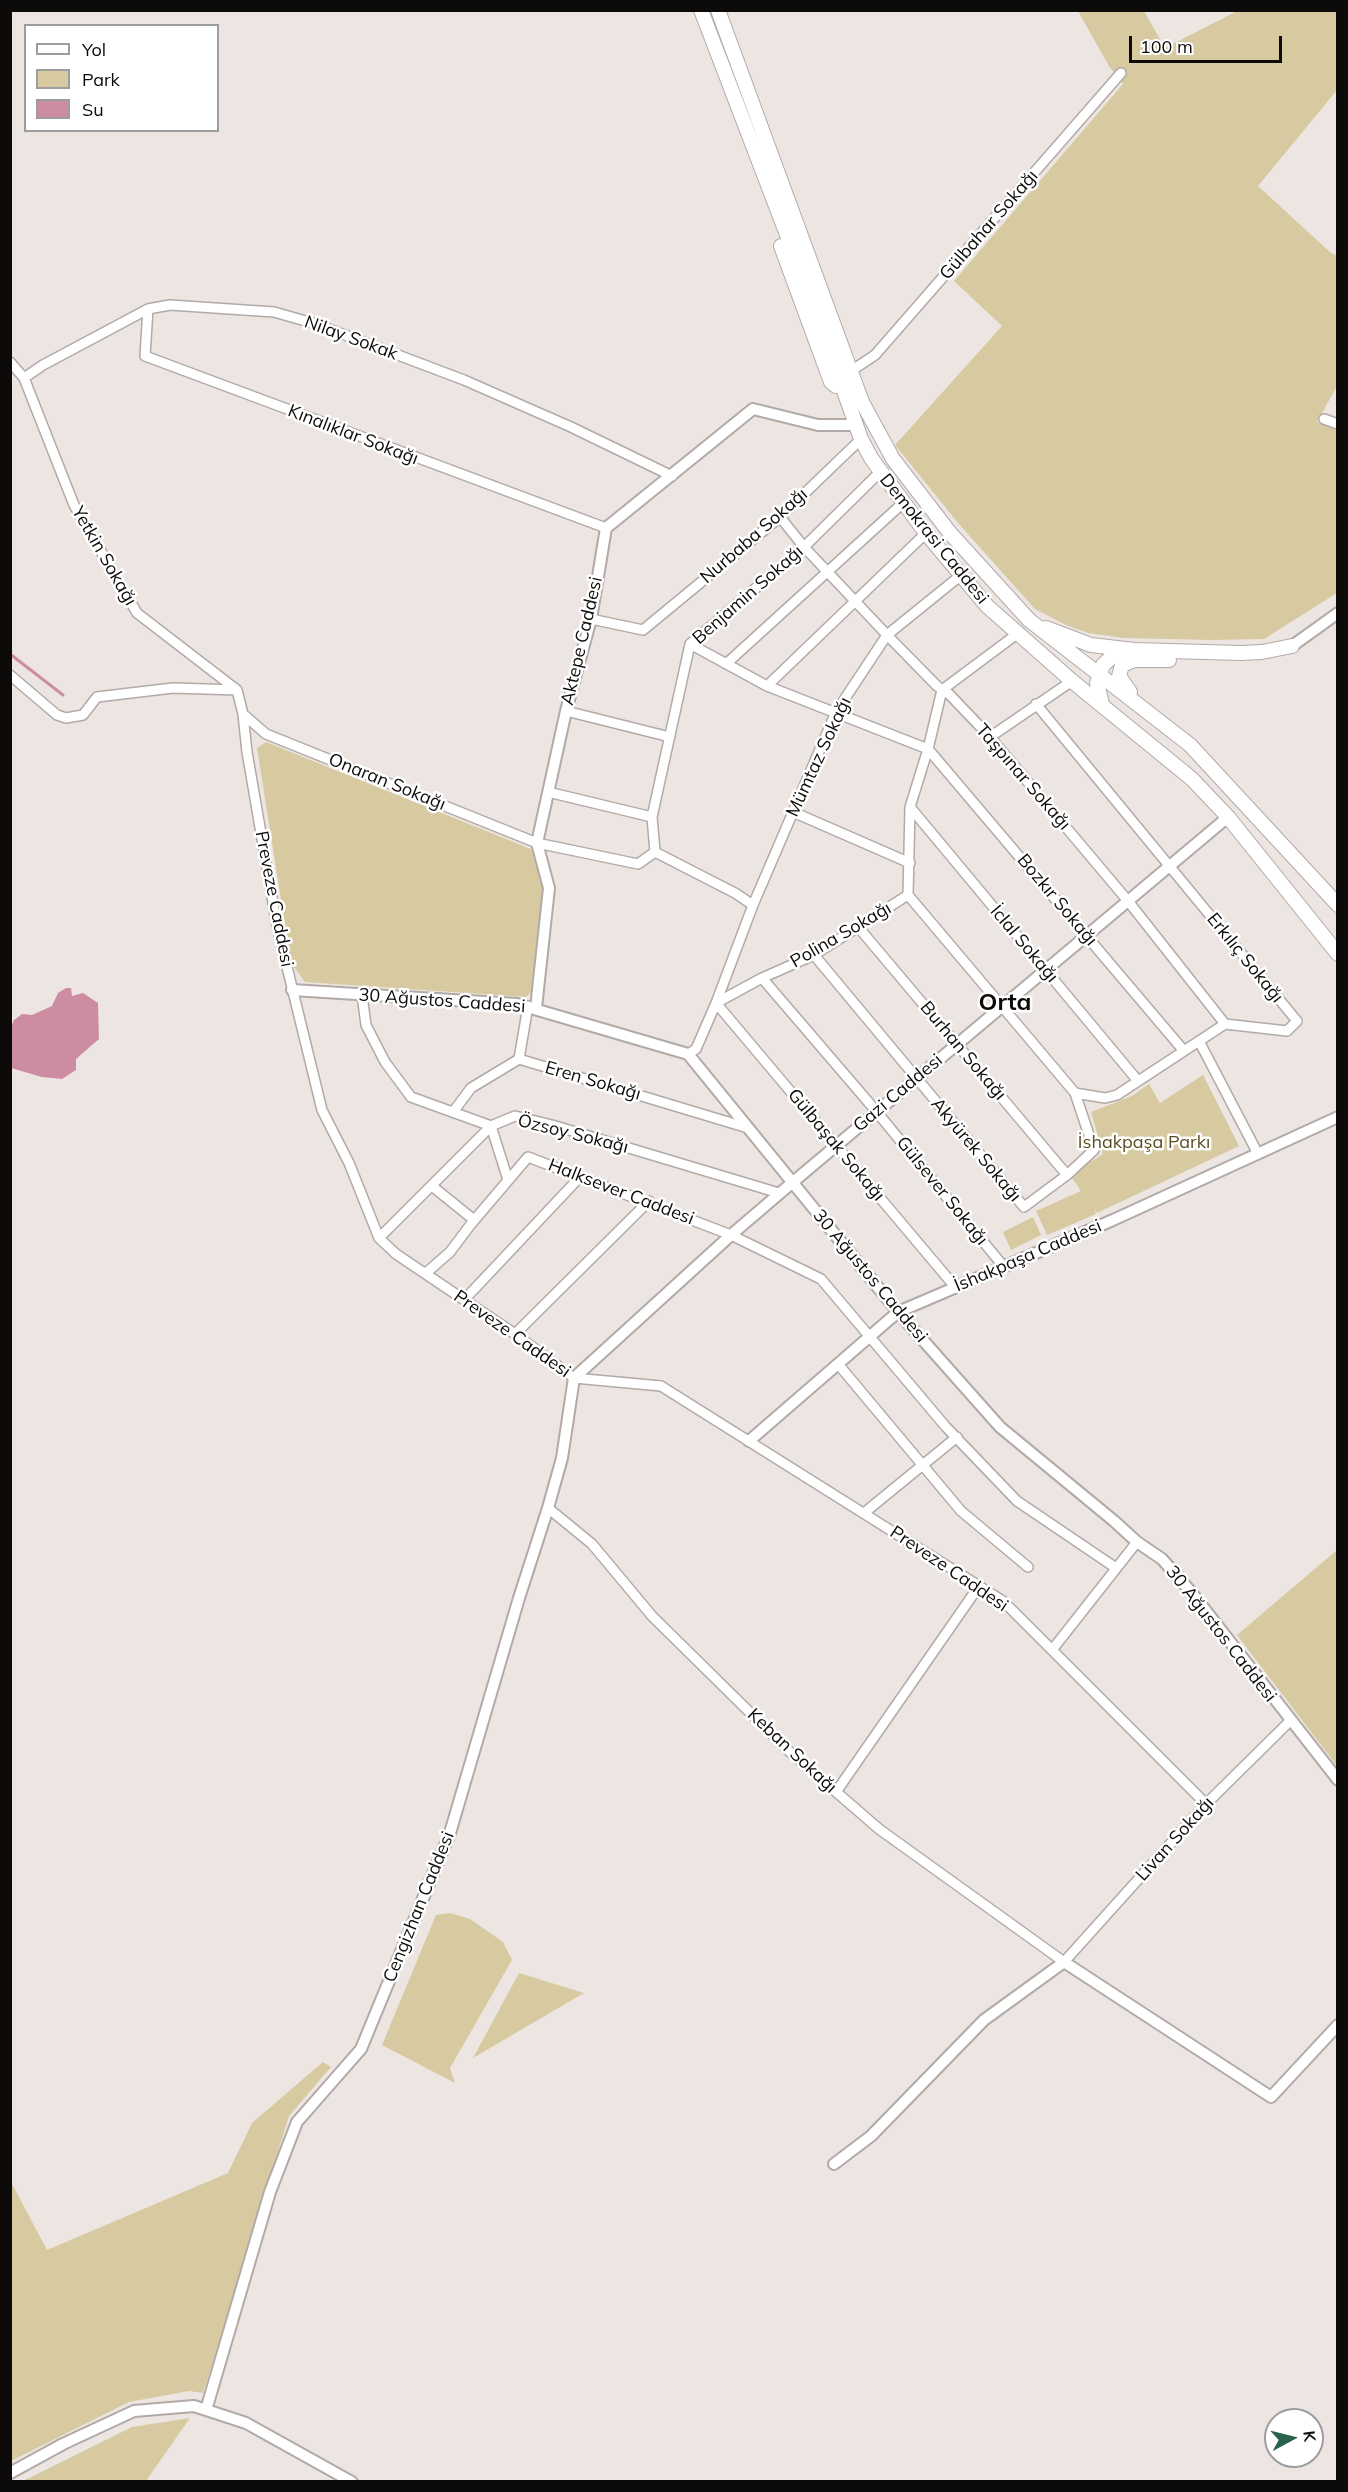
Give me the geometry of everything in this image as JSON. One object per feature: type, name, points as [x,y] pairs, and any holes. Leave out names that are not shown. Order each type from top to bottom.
[{"type":"main road","name":"Demokrasi Caddesi","points":[[701,10],[861,439],[880,472],[960,576],[987,606],[1072,681],[1192,779],[1228,817],[1338,954]]},
{"type":"main road","name":"Demokrasi Caddesi","points":[[718,10],[851,371],[874,429],[893,459],[950,533],[1029,620],[1190,745],[1338,905]]},
{"type":"main road","points":[[842,386],[848,383],[851,371]]},
{"type":"main road","points":[[1029,620],[1068,638],[1091,645],[1134,650],[1241,653],[1262,652],[1292,646]]},
{"type":"main road","points":[[1152,715],[1121,683],[1119,670],[1126,662],[1134,660],[1254,661],[1276,656],[1292,646]]},
{"type":"main road","points":[[1102,704],[1098,695],[1099,675],[1109,658],[1116,653],[1134,650]]},
{"type":"main road","points":[[1225,783],[1234,804],[1228,817]]},
{"type":"street","name":"Gülbahar Sokağı","points":[[851,371],[875,355],[1121,73]]},
{"type":"street","name":"Nilay Sokak","points":[[24,378],[43,364],[148,309],[170,305],[274,312],[316,324],[464,380],[571,427],[672,476]]},
{"type":"street","name":"Kınalıklar Sokağı","points":[[148,309],[145,356],[606,528]]},
{"type":"street","name":"Yetkin Sokağı","points":[[10,362],[24,378],[74,505],[137,613],[237,690]]},
{"type":"street","points":[[606,528],[753,409],[818,425],[856,425]]},
{"type":"street","points":[[1324,419],[1338,424]]},
{"type":"street","name":"Nurbaba Sokağı","points":[[591,619],[643,630],[780,517],[861,439]]},
{"type":"street","name":"Benjamin Sokağı","points":[[655,852],[652,817],[690,644],[804,547],[880,472]]},
{"type":"street","points":[[726,664],[903,503]]},
{"type":"street","name":"Taşpınar Sokağı","points":[[780,517],[804,547],[887,635],[990,737],[1128,901],[1225,1024]]},
{"type":"street","name":"Aktepe Caddesi","points":[[532,1007],[549,888],[537,843],[566,711],[591,619],[606,528]]},
{"type":"street","points":[[767,686],[926,533]]},
{"type":"street","name":"Mümtaz Sokağı","points":[[716,1003],[753,905],[836,712],[887,635],[960,576]]},
{"type":"street","points":[[1292,646],[1338,613]]},
{"type":"street","points":[[942,690],[1017,634]]},
{"type":"street","points":[[690,644],[767,686],[928,749]]},
{"type":"street","points":[[10,675],[57,715],[66,718],[83,714],[97,697],[173,688],[237,690],[243,714]]},
{"type":"street","points":[[990,737],[1072,681]]},
{"type":"street","name":"Polina Sokağı","points":[[716,1003],[762,978],[814,955],[860,928],[908,895],[910,807],[928,749],[942,690]]},
{"type":"street","name":"Erkılıç Sokağı","points":[[1036,704],[1297,1022],[1287,1031],[1225,1024]]},
{"type":"street","points":[[566,711],[670,737]]},
{"type":"street","name":"Onaran Sokağı","points":[[243,714],[266,734],[537,843],[638,864],[655,852]]},
{"type":"street","name":"Preveze Caddesi","points":[[243,714],[247,752],[274,915],[322,1110],[349,1163],[379,1238],[396,1254],[515,1334],[574,1378],[661,1386],[1003,1601],[1206,1804]]},
{"type":"street","name":"Bozkır Sokağı","points":[[928,749],[1184,1051]]},
{"type":"street","points":[[548,792],[652,817]]},
{"type":"street","name":"İclal Sokağı","points":[[910,807],[1138,1081]]},
{"type":"street","points":[[793,812],[910,863]]},
{"type":"street","name":"Gazi Caddesi","points":[[574,1378],[779,1193],[1228,817]]},
{"type":"street","points":[[655,852],[735,893],[753,905]]},
{"type":"street","points":[[908,895],[1075,1093],[1094,1150],[1067,1175]]},
{"type":"street","name":"Burhan Sokağı","points":[[860,928],[1067,1175]]},
{"type":"street","name":"Akyürek Sokağı","points":[[814,955],[1024,1207],[1067,1175]]},
{"type":"street","name":"Gülsever Sokağı","points":[[762,978],[876,1111],[1004,1267]]},
{"type":"street","name":"30 Ağustos Caddesi","points":[[292,990],[532,1007],[688,1054],[898,1312],[1000,1427],[1137,1542],[1162,1559],[1192,1593],[1338,1780]]},
{"type":"street","name":"Özsoy Sokağı","points":[[362,995],[366,1025],[385,1062],[411,1097],[491,1126],[515,1116],[779,1193]]},
{"type":"street","points":[[688,1054],[696,1048],[716,1003]]},
{"type":"street","name":"Gülbaşak Sokağı","points":[[716,1003],[956,1288]]},
{"type":"street","points":[[453,1112],[471,1088],[519,1059],[532,1007]]},
{"type":"street","points":[[1075,1093],[1105,1098],[1117,1095],[1225,1024]]},
{"type":"street","points":[[1199,1041],[1257,1152]]},
{"type":"street","name":"Eren Sokağı","points":[[519,1059],[748,1128]]},
{"type":"street","name":"İshakpaşa Caddesi","points":[[748,1441],[898,1312],[1113,1220],[1257,1152],[1338,1117]]},
{"type":"street","points":[[379,1238],[491,1126],[508,1180]]},
{"type":"street","name":"Halksever Caddesi","points":[[426,1274],[450,1252],[528,1156],[579,1178],[649,1202],[731,1235],[821,1279],[871,1337]]},
{"type":"street","points":[[464,1300],[579,1178]]},
{"type":"street","points":[[432,1186],[474,1220]]},
{"type":"street","points":[[515,1334],[649,1202]]},
{"type":"street","points":[[871,1337],[957,1437],[1017,1501],[1116,1568]]},
{"type":"street","points":[[838,1364],[961,1511],[1028,1567]]},
{"type":"street","name":"Cengizhan Caddesi","points":[[206,2410],[270,2192],[297,2122],[361,2049],[450,1833],[562,1458],[574,1378]]},
{"type":"street","points":[[864,1513],[957,1437]]},
{"type":"street","name":"Keban Sokağı","points":[[548,1508],[592,1544],[652,1616],[790,1752],[879,1829],[1064,1962]]},
{"type":"street","points":[[1052,1650],[1137,1542]]},
{"type":"street","points":[[836,1792],[979,1586]]},
{"type":"street","name":"Livan Sokağı","points":[[1064,1962],[1206,1804],[1290,1721]]},
{"type":"street","points":[[834,2164],[871,2136],[984,2020],[1064,1962],[1271,2097],[1338,2025]]},
{"type":"street","points":[[10,2473],[63,2444],[134,2411],[194,2406],[246,2422],[352,2481]]},
{"type":"green space","points":[[1078,11],[1144,11],[1165,48],[1237,11],[1337,11],[1337,90],[1258,186],[1337,256],[1337,386],[1317,422],[1337,430],[1337,593],[1264,639],[1124,638],[1088,633],[1035,609],[958,523],[895,445],[1002,326],[954,281],[1123,84],[1109,66]]},
{"type":"green space","points":[[266,742],[531,849],[545,888],[531,992],[526,997],[305,982],[291,963],[257,748]]},
{"type":"green space","name":"İshakpaşa Parkı","points":[[1203,1075],[1239,1146],[1097,1213],[1094,1208],[1096,1214],[1047,1235],[1036,1211],[1081,1191],[1070,1175],[1103,1154],[1091,1112],[1132,1096],[1149,1084],[1160,1103]]},
{"type":"green space","points":[[1033,1217],[1041,1235],[1011,1250],[1003,1232]]},
{"type":"green space","points":[[1337,1550],[1337,1766],[1237,1635]]},
{"type":"green space","points":[[450,1913],[470,1919],[503,1942],[512,1960],[450,2068],[455,2083],[382,2045],[436,1915]]},
{"type":"green space","points":[[519,1973],[584,1993],[473,2058]]},
{"type":"green space","points":[[323,2062],[331,2067],[289,2116],[203,2393],[189,2391],[129,2402],[11,2461],[10,2180],[47,2250],[228,2173],[252,2123]]},
{"type":"green space","points":[[190,2418],[146,2481],[23,2481],[132,2427]]},
{"type":"water","points":[[71,988],[72,996],[83,993],[98,1003],[99,1039],[76,1059],[76,1070],[62,1079],[42,1077],[11,1068],[11,1027],[14,1020],[22,1014],[32,1015],[52,1006],[58,993]]},
{"type":"waterway","points":[[10,654],[63,695]]},
{"type":"district","name":"Orta","points":[[1005,1003]]}]
